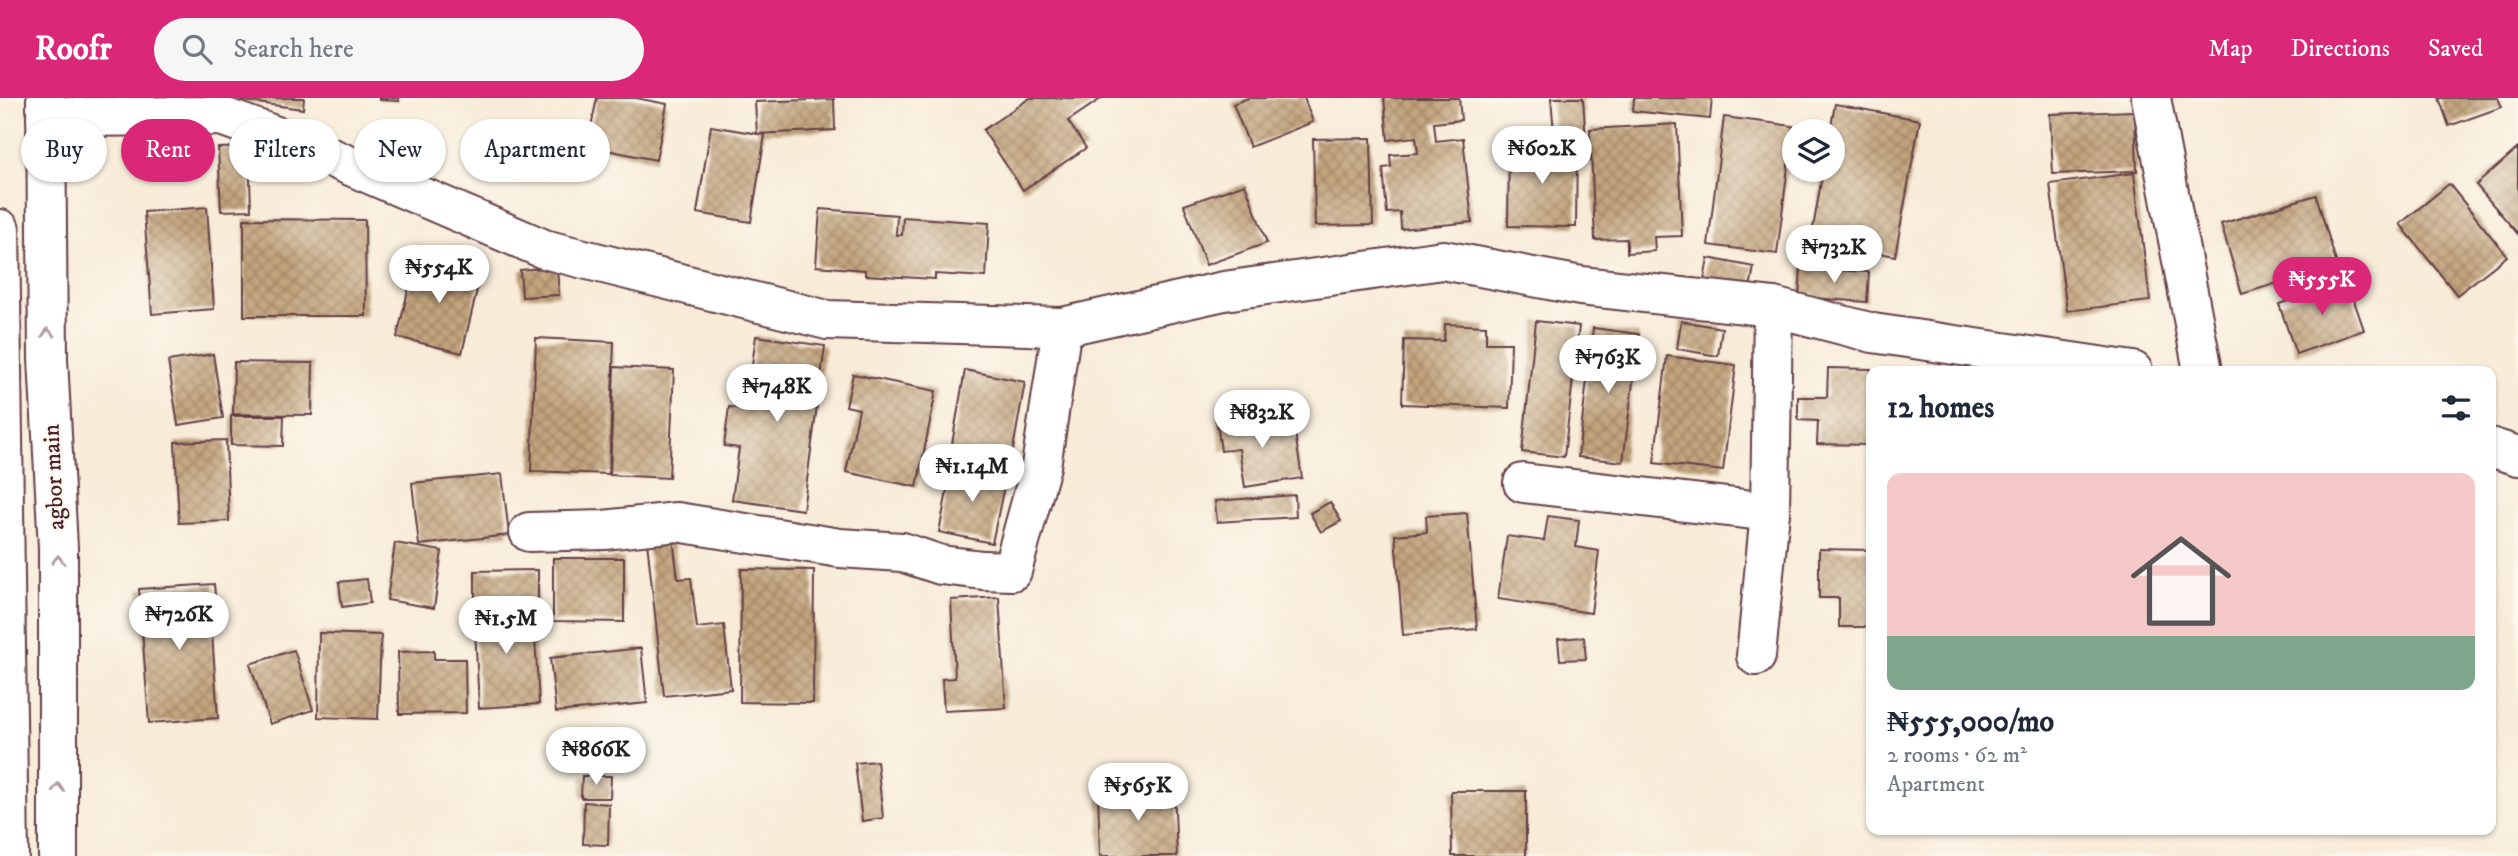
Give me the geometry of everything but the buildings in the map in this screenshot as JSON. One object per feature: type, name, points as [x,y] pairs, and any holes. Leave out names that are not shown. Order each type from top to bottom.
[{"type":"street","points":[[2151,98],[2202,366]]},
{"type":"street","points":[[46,108],[221,116],[304,146],[544,249],[827,320],[1062,327],[1224,291],[1443,260],[1581,286],[1773,307],[1873,333],[2099,366]]},
{"type":"street","name":"agbor main","points":[[46,108],[48,359],[58,548],[58,856]]},
{"type":"street","name":"agbor main","points":[[0,229],[9,856]]},
{"type":"street","points":[[1756,656],[1770,512],[1773,307]]},
{"type":"street","points":[[530,532],[604,530],[677,522],[840,548],[902,552],[941,565],[1013,571],[1041,466],[1062,327]]},
{"type":"street","points":[[2496,449],[2518,456]]},
{"type":"street","points":[[1523,483],[1770,512]]}]
